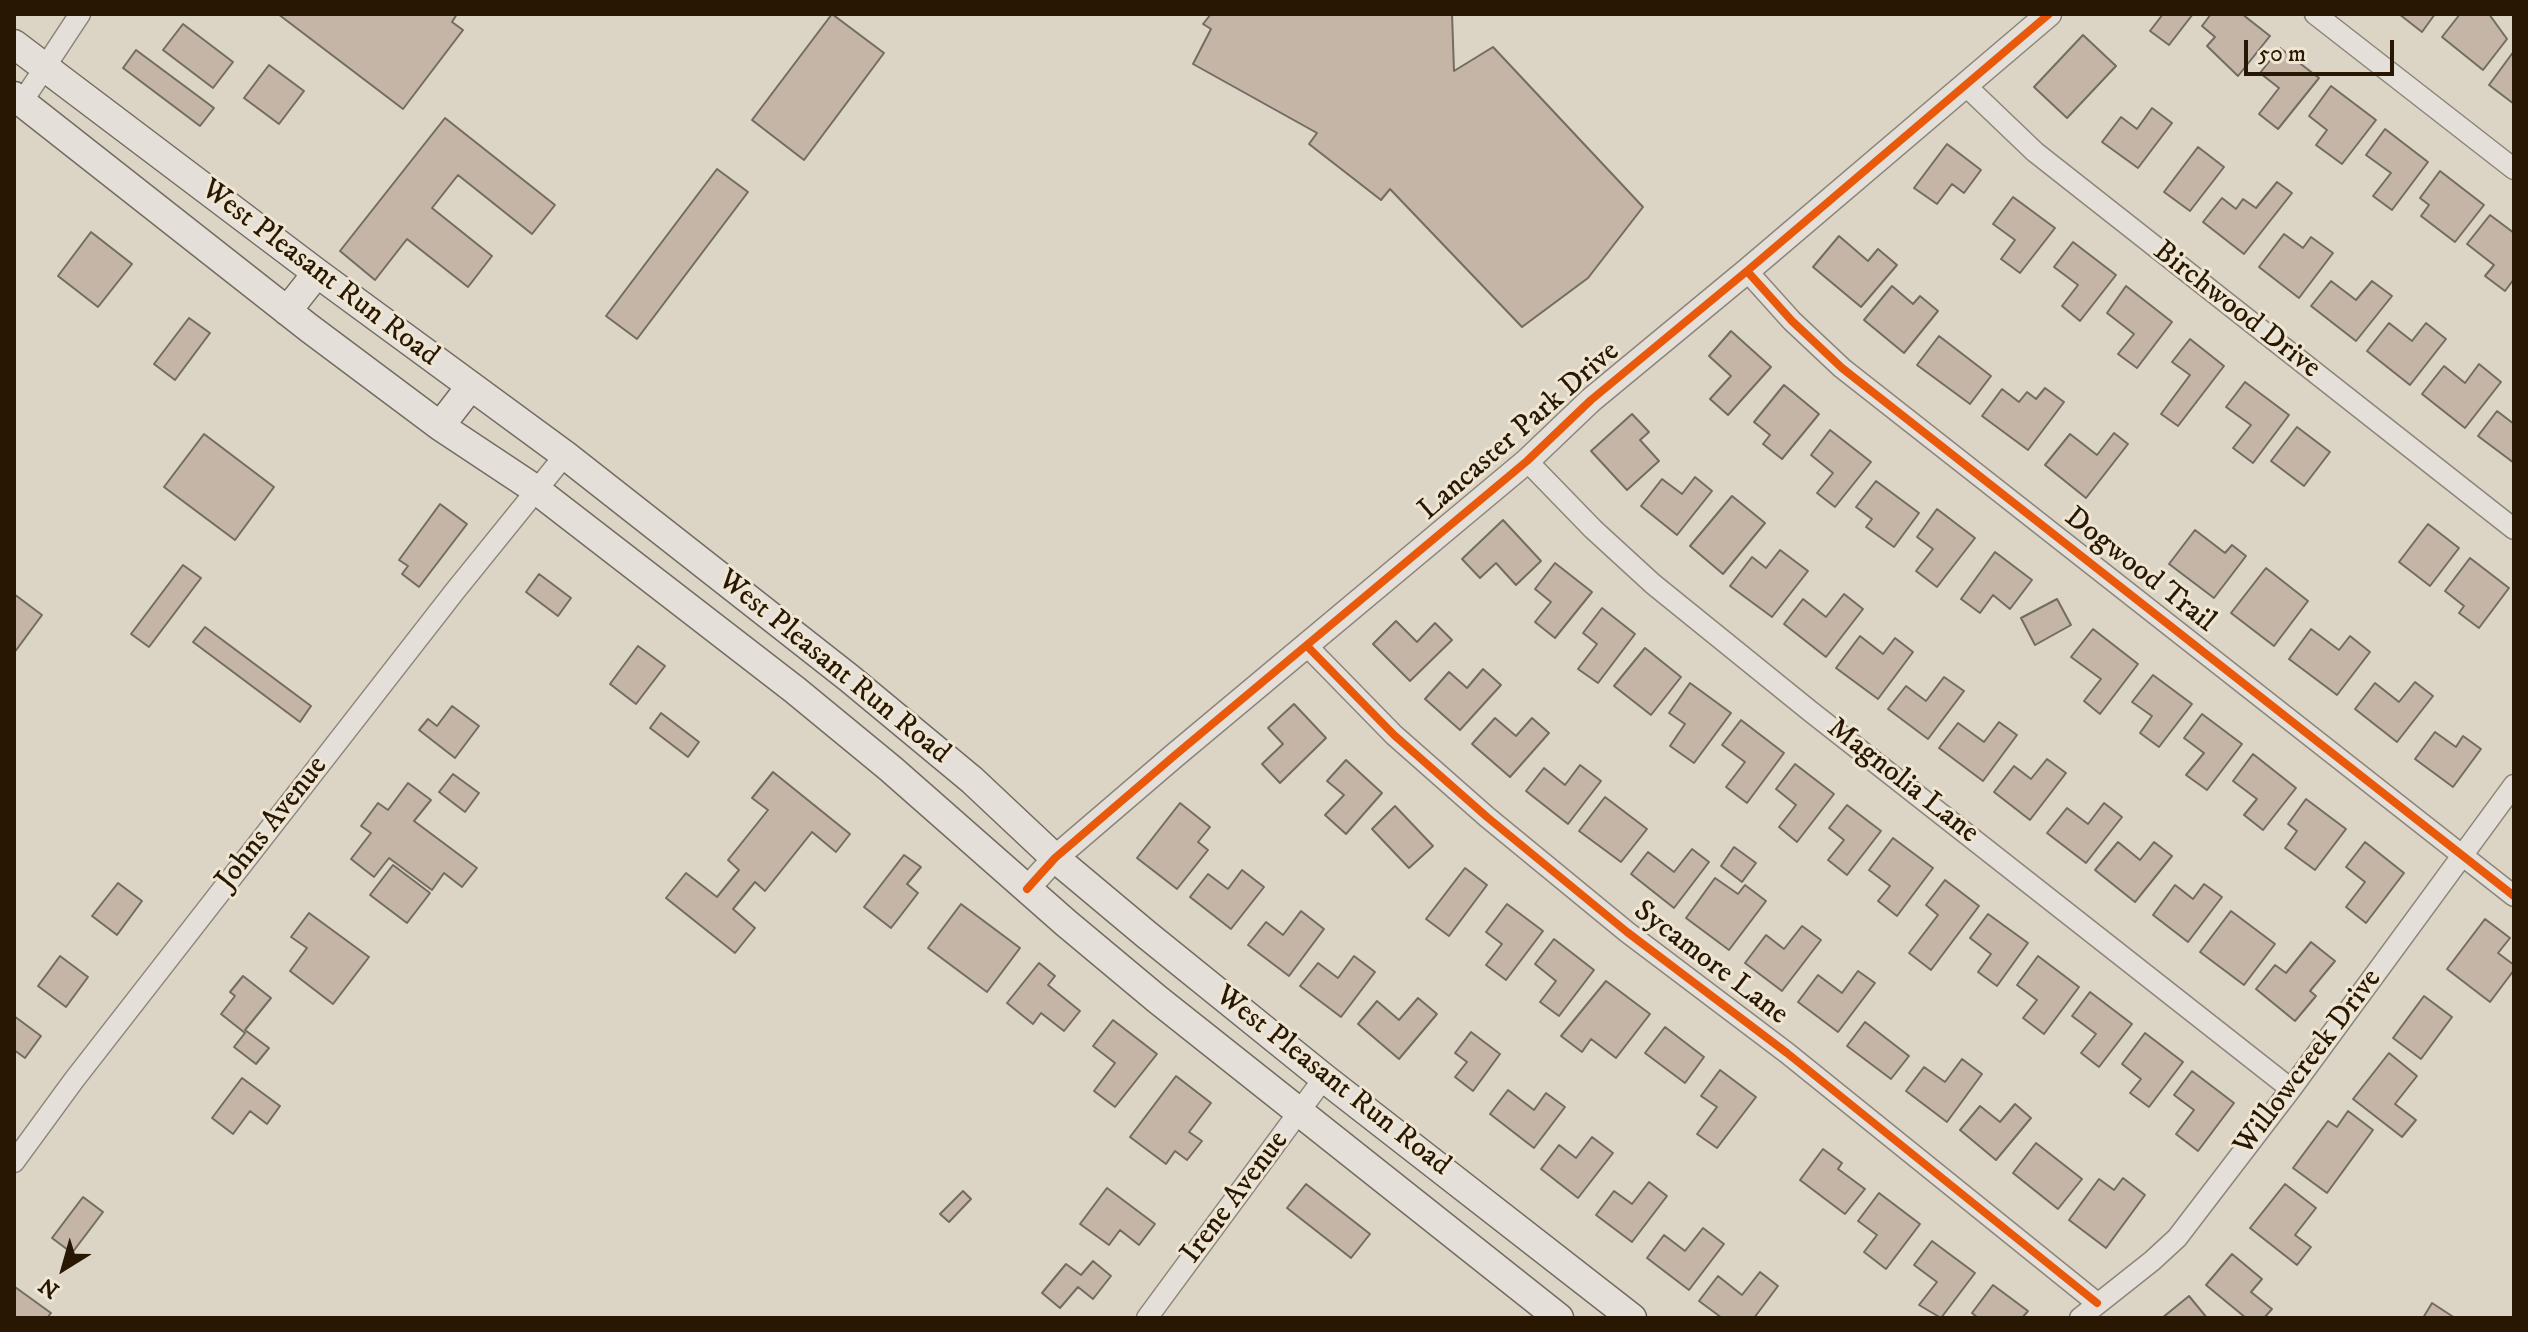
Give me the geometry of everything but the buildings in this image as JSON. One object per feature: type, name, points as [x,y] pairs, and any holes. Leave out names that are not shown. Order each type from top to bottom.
[{"type":"main road","name":"West Pleasant Run Road","points":[[14,44],[565,455],[822,656],[972,780],[1055,858],[1324,1078],[1632,1318]]},
{"type":"main road","name":"West Pleasant Run Road","points":[[18,99],[287,311],[440,426],[535,489],[795,690],[902,778],[1157,999],[1559,1318]]},
{"type":"main road","points":[[168,216],[194,180]]},
{"type":"main road","points":[[287,311],[317,273]]},
{"type":"main road","points":[[440,426],[471,386]]},
{"type":"main road","points":[[795,690],[822,656]]},
{"type":"street","points":[[18,99],[46,68],[80,14]]},
{"type":"street","name":"Lancaster Park Drive","points":[[1027,889],[1055,858],[1527,461],[1591,400],[2049,14]]},
{"type":"street","points":[[2315,14],[2514,169]]},
{"type":"street","name":"Birchwood Drive","points":[[1966,86],[2035,152],[2514,529]]},
{"type":"street","name":"Dogwood Trail","points":[[1747,271],[1792,321],[1842,368],[2514,896]]},
{"type":"street","name":"Johns Avenue","points":[[14,1162],[74,1080],[535,489],[565,455]]},
{"type":"street","name":"Magnolia Lane","points":[[1527,461],[1593,529],[1653,584],[2291,1089]]},
{"type":"street","name":"Sycamore Lane","points":[[1307,646],[1394,735],[1487,817],[1627,932],[1787,1053],[2097,1303]]},
{"type":"street","name":"Willowcreek Drive","points":[[2080,1318],[2177,1238],[2291,1089],[2514,785]]},
{"type":"street","name":"Irene Avenue","points":[[1147,1318],[1324,1078]]},
{"type":"cycle path","points":[[1027,889],[1055,858],[1174,756],[1527,461],[1591,400],[2049,14]]},
{"type":"cycle path","points":[[1747,271],[1792,321],[1842,368],[2514,896]]},
{"type":"cycle path","points":[[1307,646],[1394,735],[1487,817],[1627,932],[1787,1053],[2097,1303]]}]
